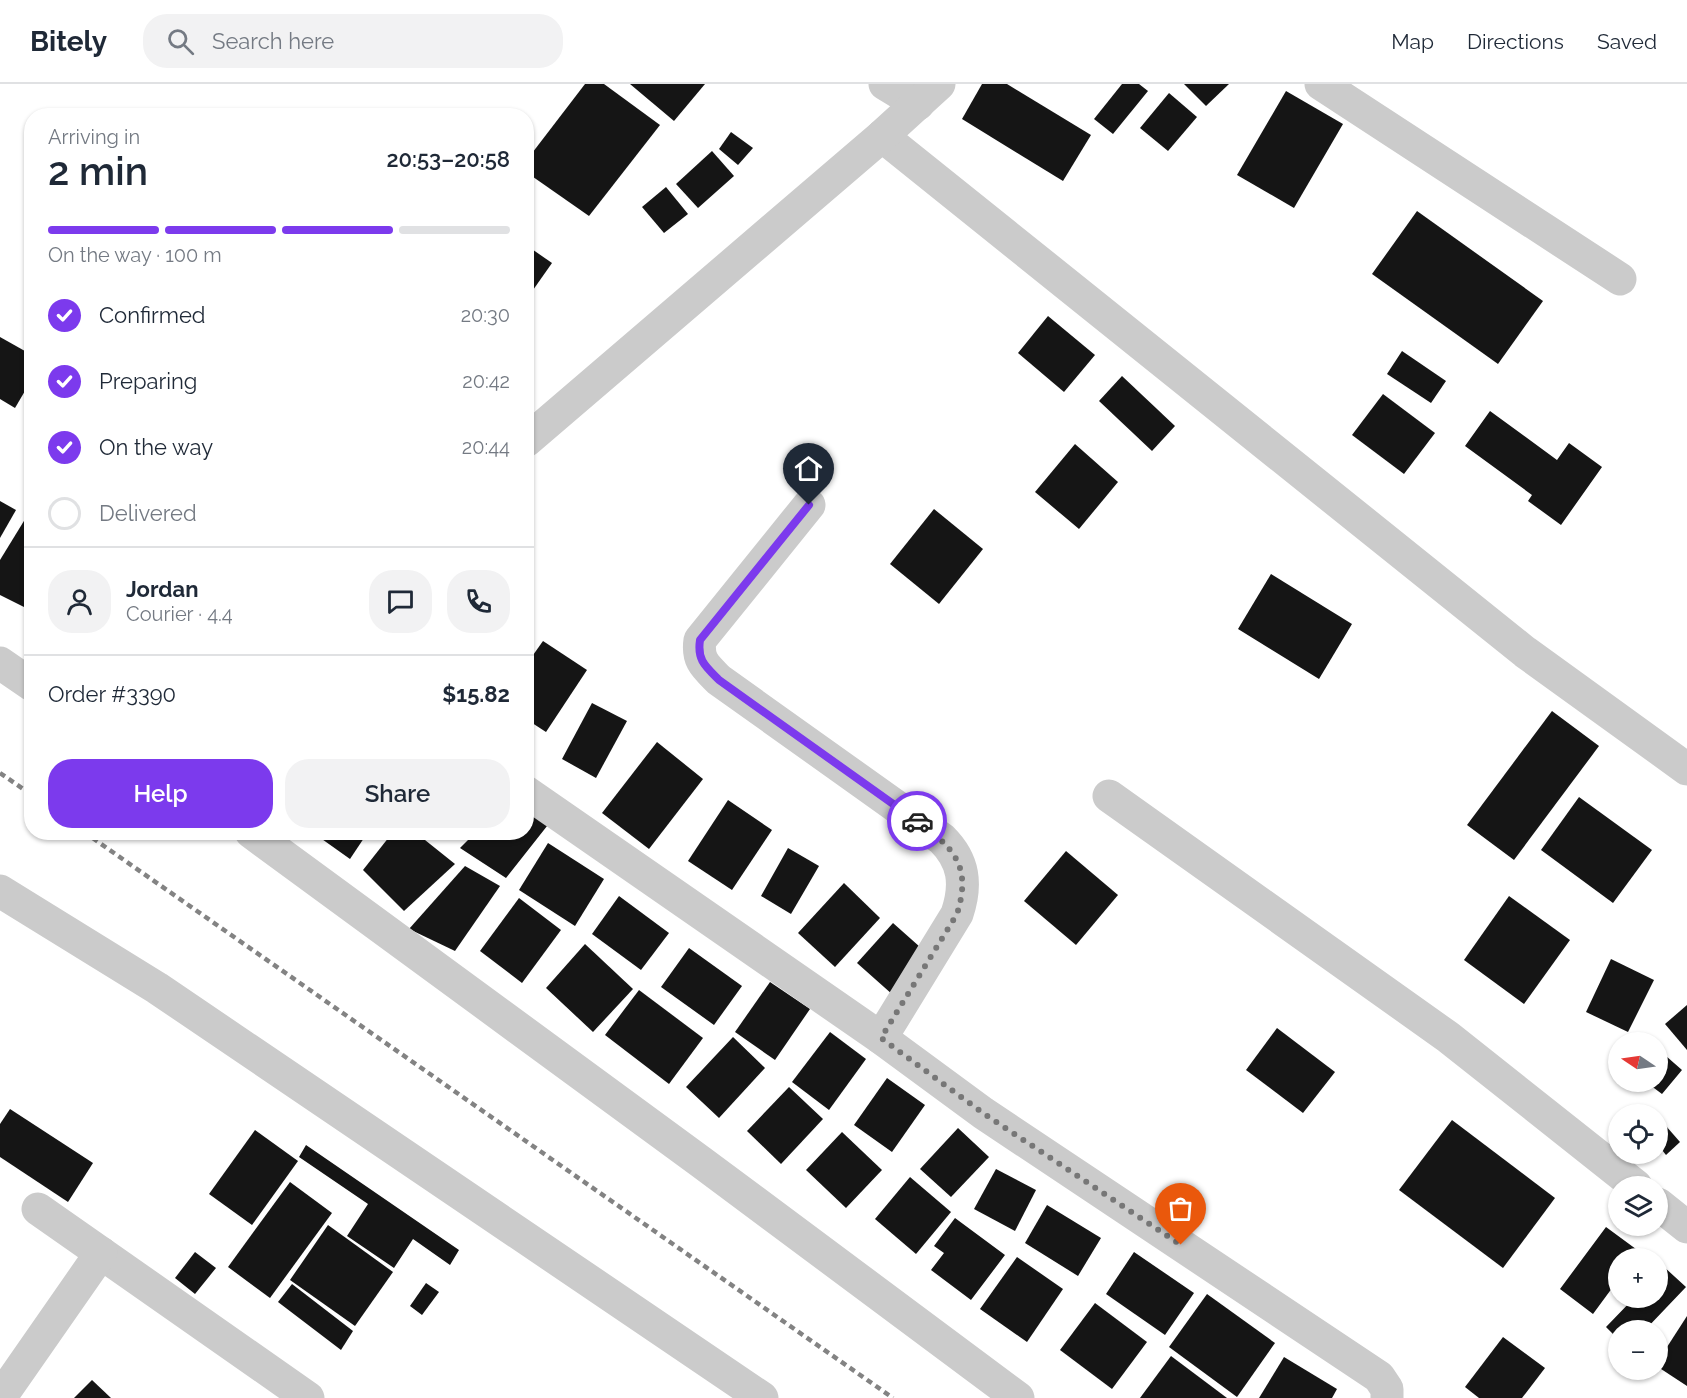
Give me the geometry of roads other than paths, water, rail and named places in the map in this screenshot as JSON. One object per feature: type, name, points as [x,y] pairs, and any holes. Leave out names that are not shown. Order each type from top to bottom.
[{"type":"street","points":[[885,84],[928,94]]},
{"type":"street","points":[[1321,84],[1620,279]]},
{"type":"street","points":[[534,434],[928,94]]},
{"type":"street","points":[[882,136],[1525,652],[1687,769]]},
{"type":"street","points":[[809,505],[700,640],[698,653],[702,664],[719,680],[942,838],[955,852],[962,872],[962,900],[957,914],[881,1038]]},
{"type":"street","points":[[0,663],[24,680]]},
{"type":"street","points":[[1109,796],[1448,1037],[1623,1176]]},
{"type":"street","points":[[534,798],[881,1038],[983,1113],[1379,1377],[1387,1389],[1387,1398]]},
{"type":"street","points":[[262,840],[1018,1398]]},
{"type":"street","points":[[0,891],[157,988],[762,1398]]},
{"type":"street","points":[[38,1209],[308,1398]]},
{"type":"street","points":[[1668,1212],[1687,1227]]},
{"type":"street","points":[[0,1398],[100,1253]]},
{"type":"railway","points":[[0,773],[24,790]]},
{"type":"railway","points":[[95,840],[893,1398]]}]
